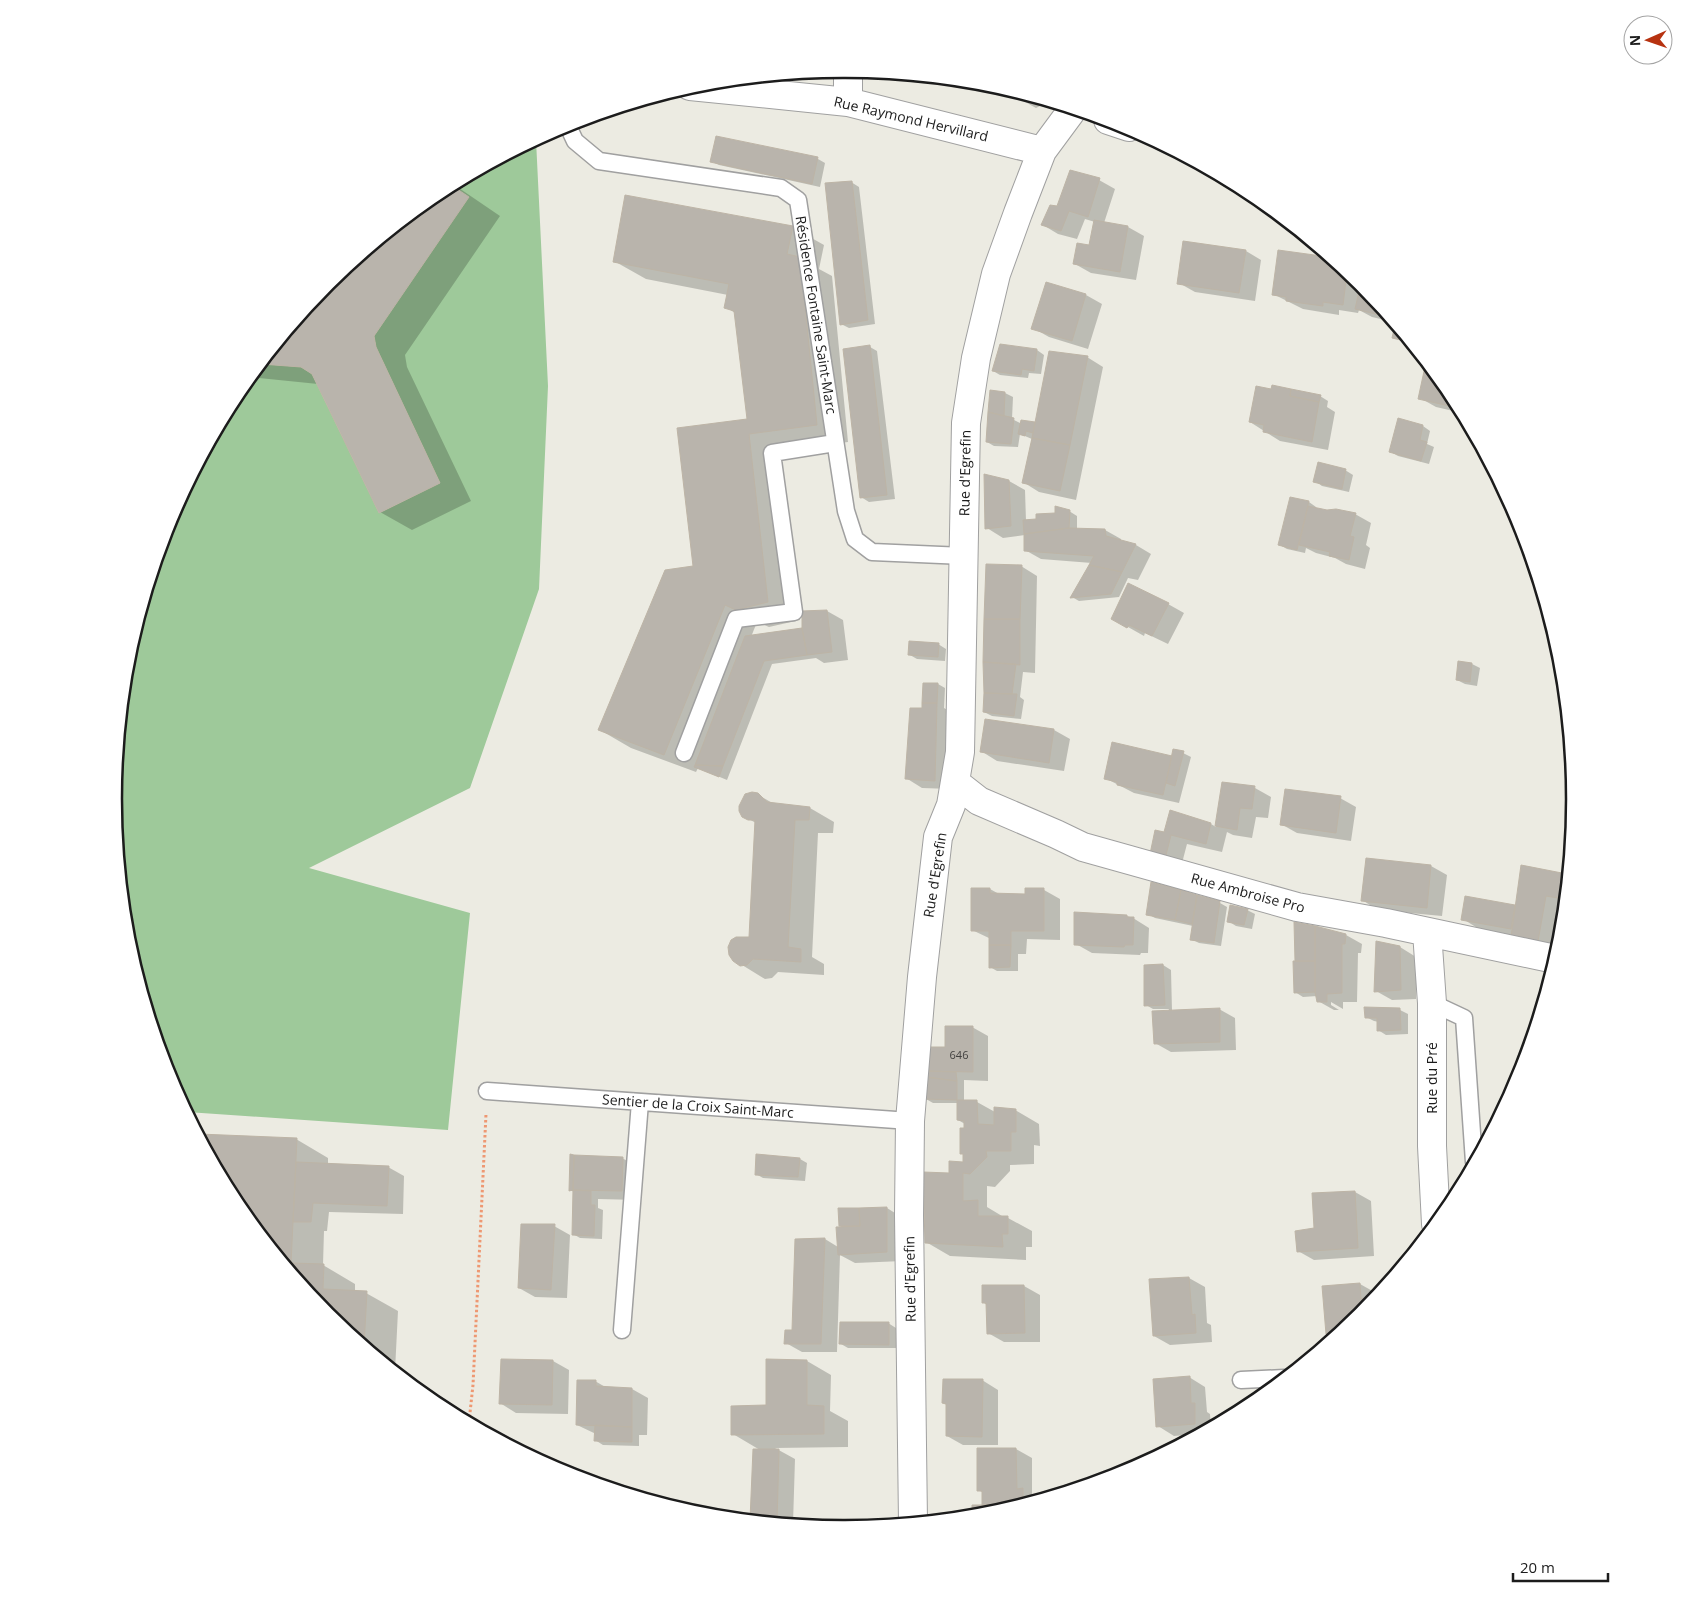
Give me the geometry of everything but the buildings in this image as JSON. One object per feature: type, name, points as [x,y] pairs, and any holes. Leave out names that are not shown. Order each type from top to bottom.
[{"type":"street","points":[[848,78],[848,102]]},
{"type":"street","name":"Rue Raymond Hervillard","points":[[718,89],[848,102],[1042,151]]},
{"type":"street","name":"Rue d'Egrefin","points":[[913,1517],[909,1215],[910,1121],[922,976],[938,837],[951,806],[960,752],[966,423],[976,358],[996,274],[1042,151],[1069,114]]},
{"type":"street","name":"Rue Ambroise Pro","points":[[956,783],[979,801],[1083,847],[1298,907],[1386,923],[1548,957]]},
{"type":"street","name":"Rue du Pré","points":[[1427,932],[1432,1003],[1432,1146],[1435,1212]]},
{"type":"lane","name":"Résidence Fontaine Saint-Marc","points":[[570,131],[575,141],[599,161],[782,188],[798,200],[846,510],[855,539],[872,552],[964,556]]},
{"type":"lane","points":[[684,753],[736,619],[794,612],[772,453],[835,443]]},
{"type":"lane","points":[[1432,1003],[1464,1018],[1473,1152]]},
{"type":"lane","name":"Sentier de la Croix Saint-Marc","points":[[487,1091],[910,1121]]},
{"type":"lane","points":[[622,1330],[640,1102]]},
{"type":"lane","points":[[1241,1380],[1273,1379]]},
{"type":"path","points":[[470,1416],[473,1385],[487,1091]]},
{"type":"green space","points":[[536,147],[548,386],[539,589],[470,788],[309,868],[470,913],[448,1130],[194,1113],[177,1075],[147,986],[136,940],[124,846],[122,799],[124,752],[136,658],[147,612],[177,523],[197,480],[219,438],[244,398],[269,365],[301,367],[312,374],[379,513],[440,483],[376,347],[374,336],[444,198],[483,174]]}]
